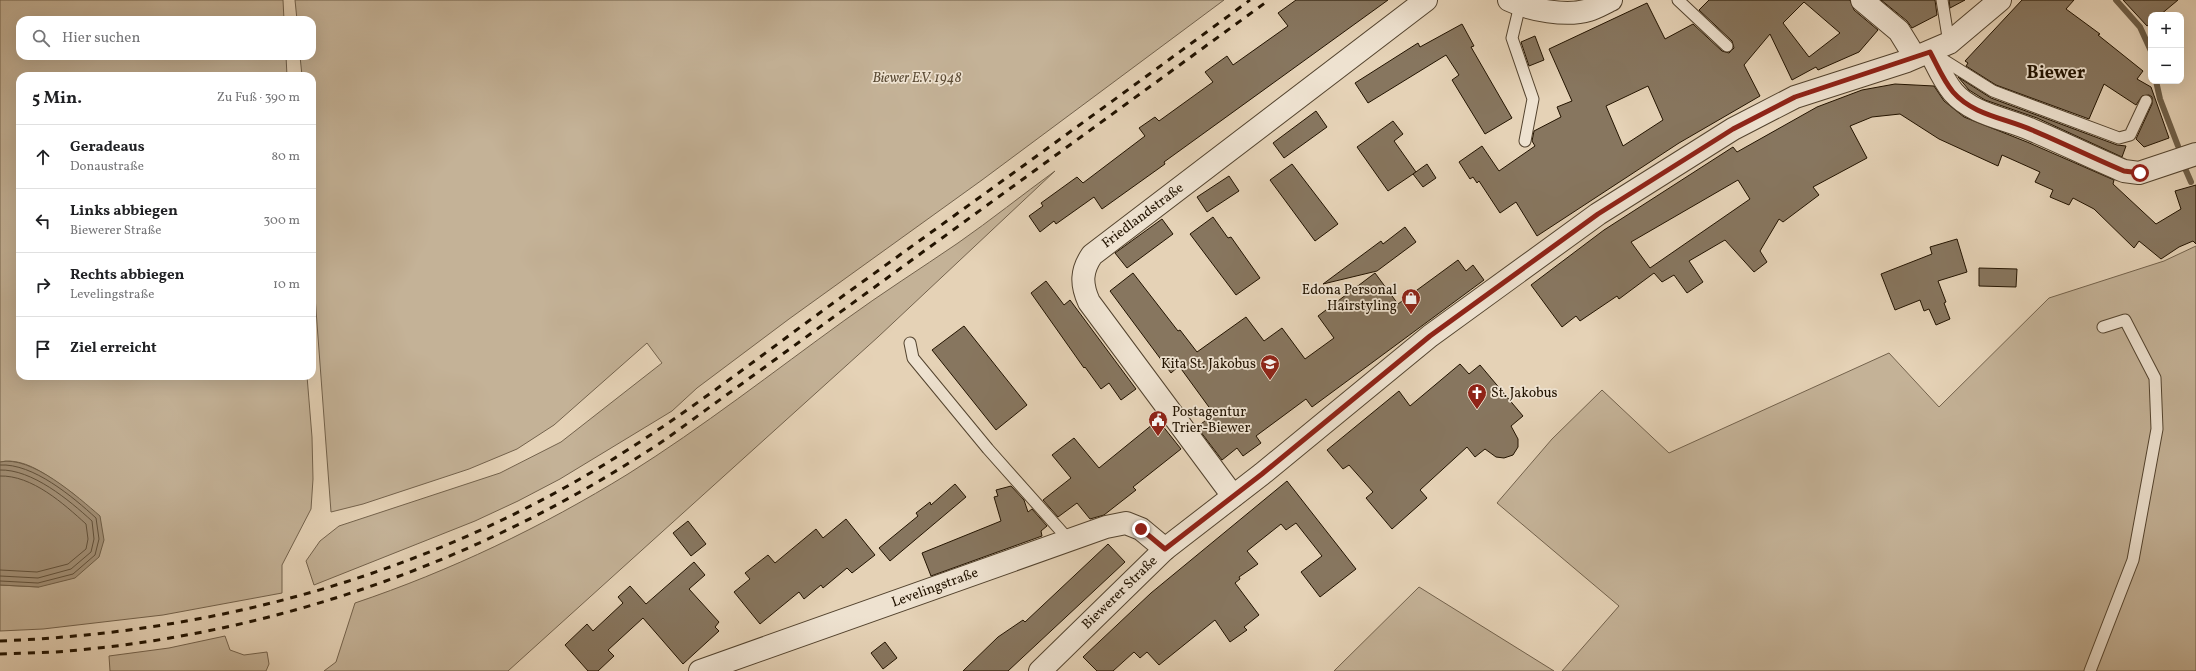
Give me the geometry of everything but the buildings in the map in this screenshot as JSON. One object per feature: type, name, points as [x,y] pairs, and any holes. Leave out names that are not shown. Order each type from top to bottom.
[{"type":"street","name":"Friedlandstraße","points":[[1233,496],[1089,302],[1084,290],[1084,267],[1092,255],[1426,0]]},
{"type":"street","points":[[1515,3],[1555,12],[1588,11],[1611,0]]},
{"type":"street","points":[[1862,0],[1899,31],[1932,51],[1942,76],[1953,92],[1968,105],[1997,119],[2030,129],[2124,171],[2140,173],[2196,154]]},
{"type":"street","name":"Biewerer Straße","points":[[1040,671],[1165,549],[1233,496],[1430,336],[1598,214],[1733,129],[1795,97],[1932,51],[2000,0]]},
{"type":"street","name":"Levelingstraße","points":[[700,671],[746,663],[1106,527],[1126,523],[1141,529],[1165,549]]},
{"type":"lane","points":[[1678,0],[1727,46]]},
{"type":"lane","points":[[1942,0],[1932,51],[1993,91],[2119,138],[2130,135],[2146,101]]},
{"type":"lane","points":[[1515,3],[1512,38],[1533,99],[1525,141]]},
{"type":"lane","points":[[2090,671],[2132,560],[2157,429],[2155,378],[2125,320],[2103,327]]},
{"type":"lane","points":[[910,343],[913,358],[988,449],[1069,540]]},
{"type":"green space","points":[[0,0],[283,0],[284,16],[16,16],[16,60],[286,60],[287,72],[16,72],[16,380],[307,380],[312,437],[313,479],[311,509],[282,565],[282,593],[163,615],[43,629],[0,631],[0,585],[39,587],[75,495],[40,471],[30,466],[10,461],[0,462]]},
{"type":"green space","name":"Biewer E.V. 1948","points":[[295,0],[1224,0],[982,180],[789,319],[697,388],[672,411],[560,479],[518,501],[475,521],[314,585],[306,561],[320,541],[339,526],[500,473],[561,442],[662,363],[647,343],[554,425],[517,449],[469,469],[363,504],[331,512],[316,310],[316,72],[302,72],[300,60],[316,60],[316,16],[297,16]]},
{"type":"green space","points":[[1055,171],[878,337],[508,671],[324,671],[336,662],[355,603],[426,577],[529,530],[628,474],[711,418],[859,310],[970,234]]},
{"type":"green space","points":[[2196,246],[2196,671],[1562,671],[1619,606],[1497,503],[1552,439],[1602,390],[1669,453],[1889,353],[1939,407],[2049,298],[2164,261]]},
{"type":"green space","points":[[1419,587],[1554,671],[1334,671]]},
{"type":"green space","points":[[225,636],[230,650],[244,655],[267,652],[269,664],[266,671],[110,671],[109,656],[169,648]]},
{"type":"water","points":[[0,462],[12,462],[26,465],[39,471],[67,489],[100,516],[104,540],[99,557],[75,578],[39,587],[0,585]]},
{"type":"waterway","points":[[2116,0],[2140,27],[2150,48]]},
{"type":"waterway","points":[[2157,84],[2160,99],[2178,146]]},
{"type":"waterway","points":[[2184,166],[2191,182]]},
{"type":"railway","points":[[0,641],[74,636],[147,627],[220,615],[291,598],[361,577],[430,552],[498,522],[564,488],[602,466],[676,418],[1250,0]]},
{"type":"railway","points":[[0,654],[68,651],[148,642],[226,627],[304,607],[380,583],[455,554],[528,520],[598,482],[666,439],[1269,0]]},
{"type":"place","name":"Edona Personal Hairstyling","points":[[1411,315]]},
{"type":"place","name":"Kita St. Jakobus","points":[[1270,381]]},
{"type":"place","name":"St. Jakobus","points":[[1477,410]]},
{"type":"place","name":"Postagentur Trier-Biewer","points":[[1158,437]]},
{"type":"district","name":"Biewer","points":[[2056,73]]},
{"type":"route","points":[[1141,529],[1165,549],[1262,474],[1430,336],[1598,214],[1733,129],[1795,97],[1907,61],[1930,52],[1942,76],[1953,92],[1968,105],[1997,119],[2030,129],[2124,171],[2140,173]]}]
